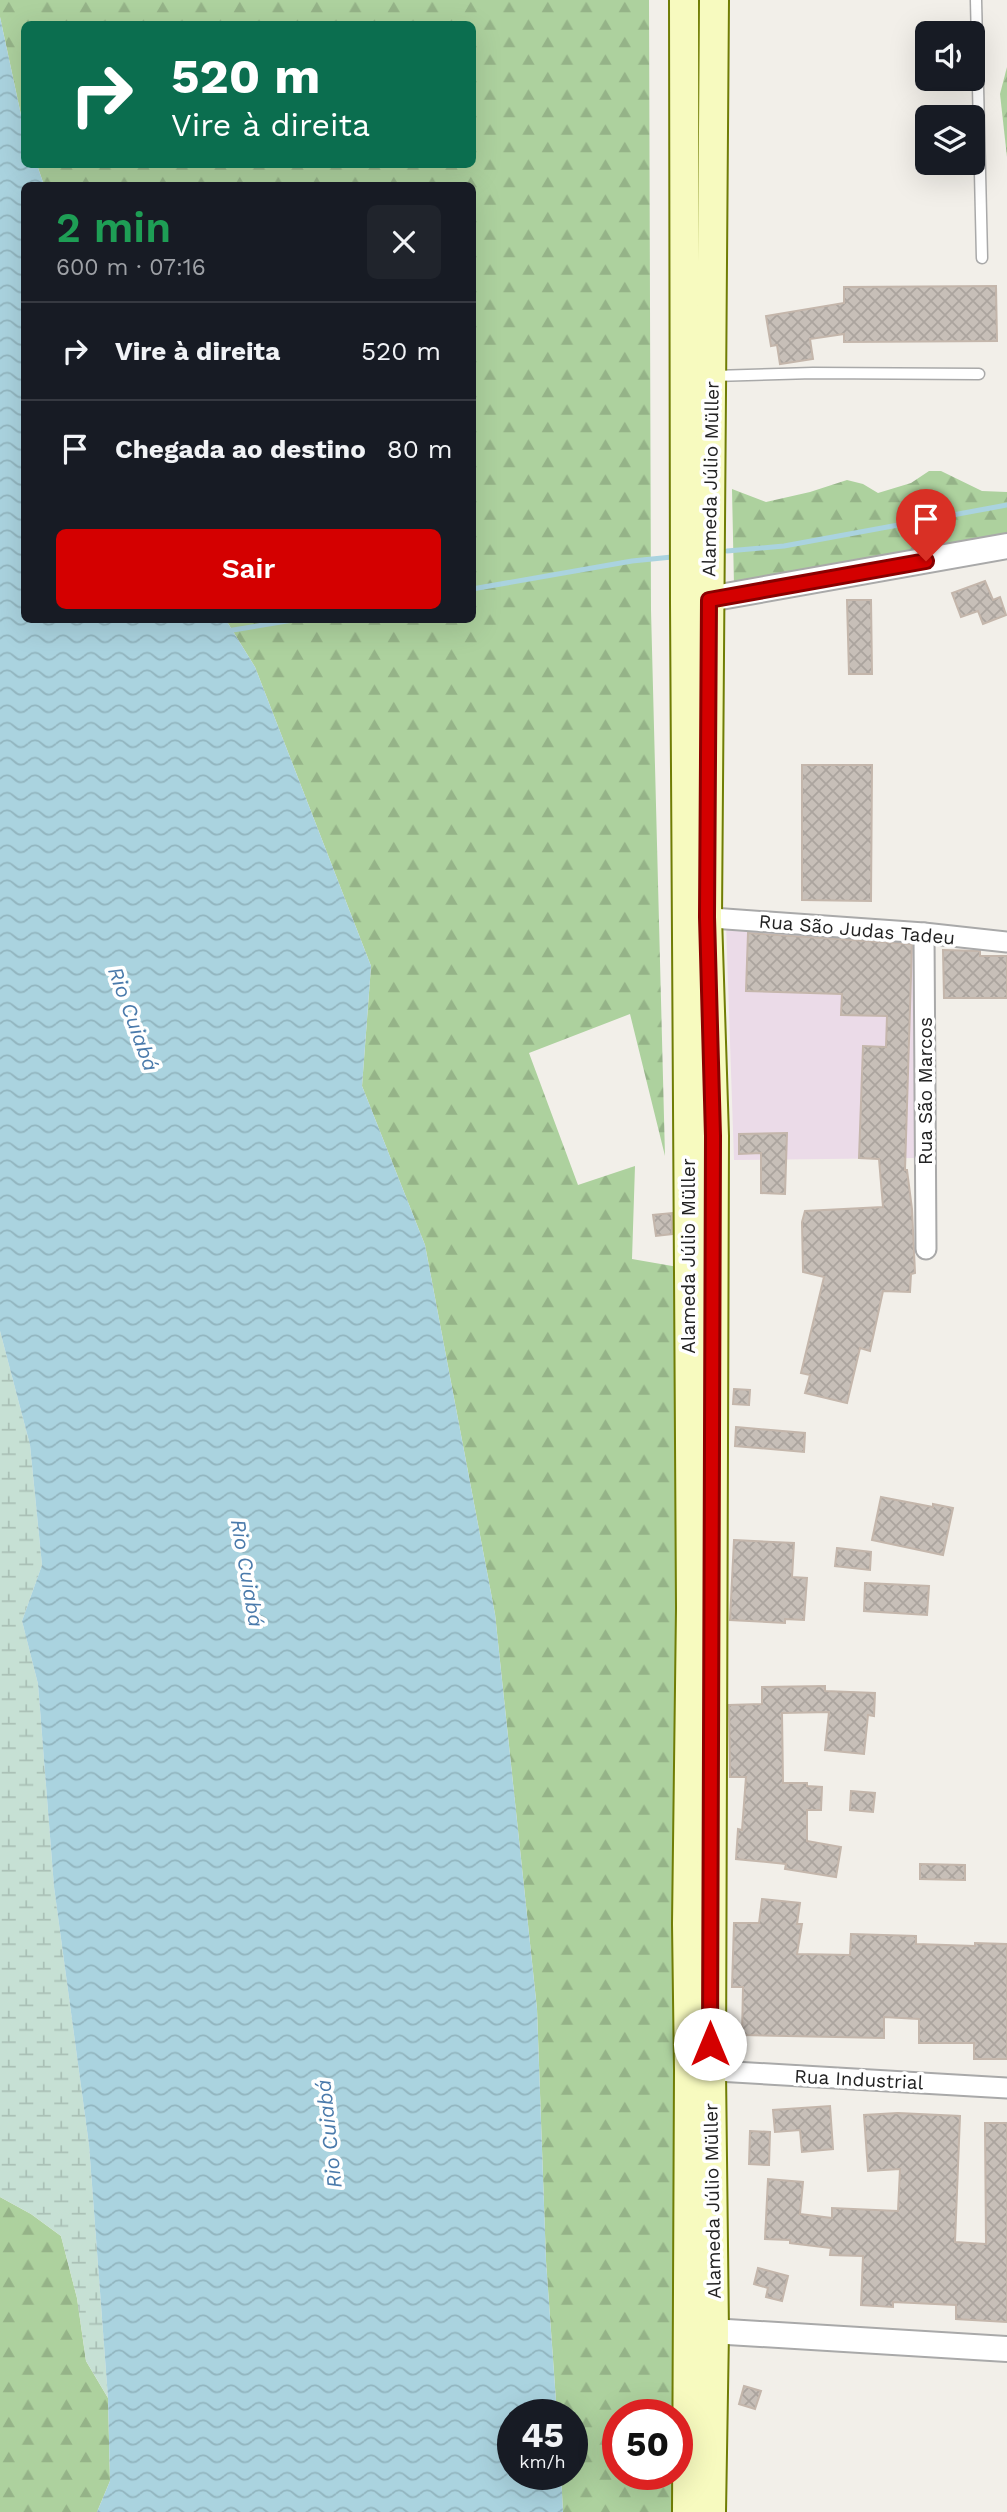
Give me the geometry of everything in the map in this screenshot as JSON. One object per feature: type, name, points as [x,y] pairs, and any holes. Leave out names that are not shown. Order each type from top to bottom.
[{"type":"main road","name":"Alameda Júlio Müller","points":[[684,0],[698,376]]},
{"type":"main road","name":"Alameda Júlio Müller","points":[[710,2512],[701,2331],[700,2070],[713,1136],[697,917],[697,602],[698,376],[714,0]]},
{"type":"main road","name":"Alameda Júlio Müller","points":[[687,2512],[701,2331]]},
{"type":"street","points":[[697,602],[1007,546]]},
{"type":"street","name":"Rua São Judas Tadeu","points":[[697,917],[924,933],[1007,942]]},
{"type":"street","name":"Rua São Marcos","points":[[924,933],[926,1249]]},
{"type":"street","name":"Rua Industrial","points":[[700,2070],[1007,2088]]},
{"type":"street","points":[[701,2331],[1007,2349]]},
{"type":"lane","points":[[976,0],[982,258]]},
{"type":"lane","points":[[698,376],[813,373],[979,374]]},
{"type":"shaded area","points":[[726,923],[917,937],[914,1158],[734,1160]]},
{"type":"green space","points":[[0,0],[649,0],[651,610],[665,1156],[630,1014],[529,1053],[578,1185],[635,1166],[632,1259],[678,1267],[679,2399],[602,2399],[602,2490],[679,2490],[679,2512],[563,2512],[562,2490],[588,2490],[588,2399],[556,2399],[546,2261],[537,2009],[495,1614],[425,1245],[362,1086],[371,966],[255,667],[228,623],[476,623],[476,182],[43,182],[38,168],[476,168],[476,21],[21,21],[21,115],[0,17]]},
{"type":"green space","points":[[1007,67],[1007,157],[1000,94]]},
{"type":"green space","points":[[929,471],[941,471],[982,491],[1007,492],[1007,534],[734,586],[732,489],[766,502],[847,480],[863,484],[878,493],[911,483]]},
{"type":"green space","points":[[0,1331],[30,1445],[42,1565],[22,1621],[38,1684],[54,1887],[89,2145],[108,2398],[86,2361],[77,2298],[61,2236],[31,2214],[0,2197]]},
{"type":"green space","points":[[0,2197],[31,2214],[61,2236],[77,2298],[86,2361],[108,2398],[110,2481],[97,2512],[0,2512]]},
{"type":"water","name":"Rio Cuiabá","points":[[0,17],[21,115],[21,168],[38,168],[43,182],[21,182],[21,623],[228,623],[255,667],[371,966],[362,1086],[425,1245],[495,1614],[537,2009],[546,2261],[556,2399],[497,2399],[497,2490],[562,2490],[563,2512],[97,2512],[110,2481],[108,2398],[89,2145],[54,1887],[38,1684],[22,1621],[42,1565],[30,1445],[0,1331]]},
{"type":"building","points":[[996,286],[997,341],[844,342],[844,334],[810,339],[813,359],[780,364],[777,345],[771,346],[766,316],[844,303],[844,287]]},
{"type":"building","points":[[985,581],[993,600],[1000,597],[1006,615],[983,624],[978,611],[961,617],[952,593]]},
{"type":"building","points":[[847,600],[871,600],[872,674],[849,674]]},
{"type":"building","points":[[802,765],[872,765],[871,901],[802,900]]},
{"type":"building","points":[[748,933],[912,944],[905,1170],[912,1209],[915,1273],[911,1274],[910,1292],[883,1291],[870,1351],[860,1348],[847,1403],[805,1393],[810,1375],[801,1373],[824,1277],[803,1272],[802,1222],[805,1211],[883,1207],[879,1159],[859,1158],[863,1046],[886,1047],[887,1016],[841,1015],[842,994],[746,991]]},
{"type":"building","points":[[943,950],[980,951],[980,956],[1007,956],[1007,998],[944,998]]},
{"type":"building","points":[[787,1133],[785,1194],[761,1193],[761,1153],[739,1154],[739,1134]]},
{"type":"building","points":[[672,1213],[672,1234],[656,1236],[653,1215]]},
{"type":"building","points":[[734,1389],[750,1390],[749,1405],[733,1404]]},
{"type":"building","points":[[736,1427],[805,1433],[804,1452],[735,1446]]},
{"type":"building","points":[[881,1497],[953,1508],[943,1555],[872,1540]]},
{"type":"building","points":[[734,1540],[794,1543],[792,1577],[807,1578],[804,1620],[785,1619],[785,1623],[730,1620]]},
{"type":"building","points":[[837,1548],[871,1552],[870,1570],[835,1566]]},
{"type":"building","points":[[865,1583],[929,1586],[927,1615],[864,1611]]},
{"type":"building","points":[[825,1686],[825,1691],[875,1693],[874,1716],[868,1715],[864,1754],[825,1750],[829,1712],[782,1713],[783,1783],[807,1783],[807,1786],[822,1787],[821,1810],[807,1810],[807,1841],[841,1847],[836,1877],[785,1869],[786,1864],[736,1859],[738,1829],[742,1830],[746,1777],[730,1777],[729,1705],[762,1704],[762,1687]]},
{"type":"building","points":[[851,1791],[875,1793],[873,1812],[850,1810]]},
{"type":"building","points":[[920,1864],[965,1865],[965,1880],[920,1879]]},
{"type":"building","points":[[762,1899],[800,1903],[797,1924],[802,1924],[797,1954],[850,1955],[851,1934],[916,1936],[916,1944],[1007,1944],[1007,2059],[974,2059],[974,2043],[919,2043],[919,2019],[884,2017],[884,2038],[742,2035],[743,1987],[732,1987],[734,1923],[759,1923]]},
{"type":"building","points":[[830,2106],[833,2149],[802,2152],[800,2130],[775,2132],[773,2110]]},
{"type":"building","points":[[898,2113],[960,2116],[955,2242],[986,2244],[985,2123],[1007,2123],[1007,2322],[956,2319],[956,2305],[893,2302],[893,2307],[861,2305],[863,2256],[830,2255],[831,2248],[790,2243],[790,2240],[765,2239],[768,2179],[803,2182],[800,2214],[832,2218],[832,2208],[898,2211],[900,2169],[868,2171],[864,2115]]},
{"type":"building","points":[[750,2131],[770,2132],[769,2165],[749,2164]]},
{"type":"building","points":[[758,2268],[788,2276],[782,2301],[766,2297],[768,2288],[754,2284]]},
{"type":"building","points":[[744,2386],[761,2391],[755,2409],[739,2404]]},
{"type":"waterway","points":[[727,551],[784,546],[1007,505]]},
{"type":"waterway","points":[[476,588],[632,561],[672,557]]},
{"type":"waterway","points":[[227,631],[275,623]]},
{"type":"route","points":[[710,2044],[713,1136],[707,917],[709,600],[926,561]]}]
